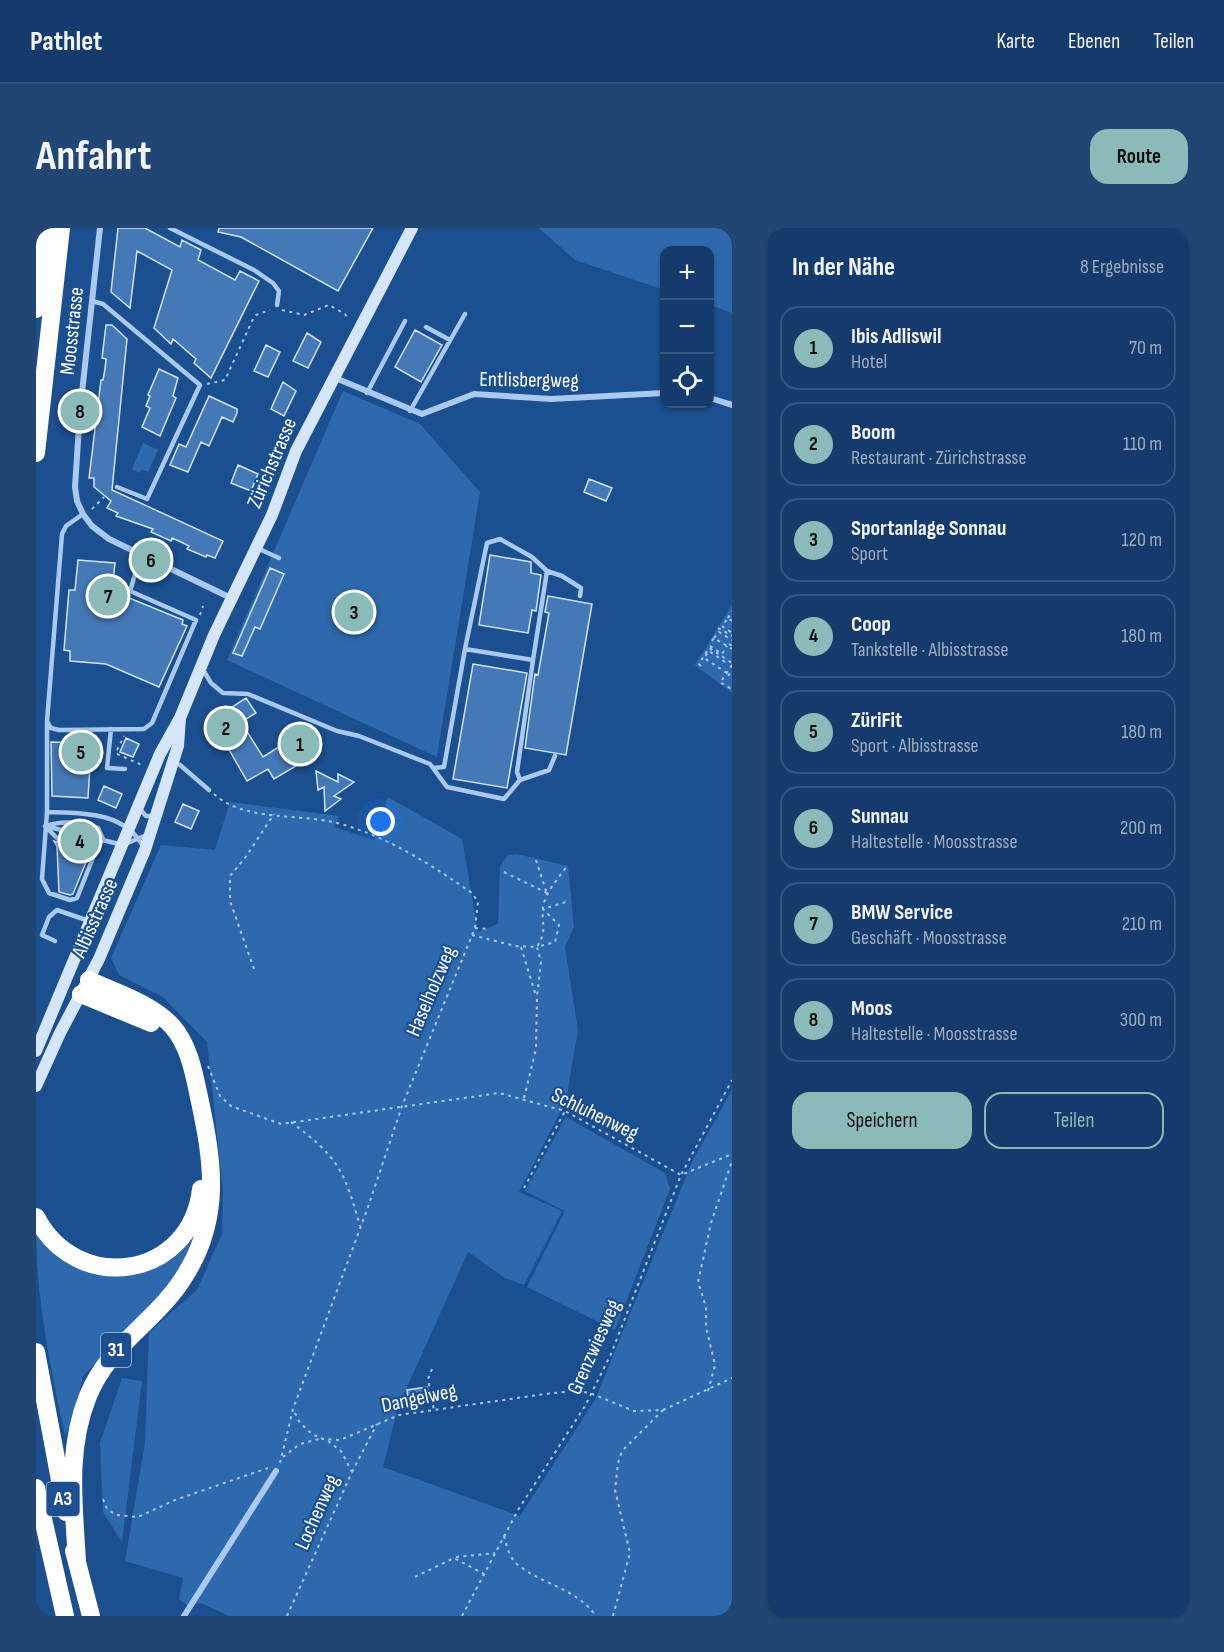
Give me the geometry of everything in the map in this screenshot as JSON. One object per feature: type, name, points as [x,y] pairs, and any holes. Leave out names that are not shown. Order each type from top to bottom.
[{"type":"highway","points":[[36,309],[45,228]]},
{"type":"highway","points":[[36,453],[61,228]]},
{"type":"highway","points":[[36,1217],[50,1239],[70,1255],[98,1266],[129,1267],[158,1257],[177,1242],[192,1221],[200,1197],[202,1175],[198,1145],[180,1063],[170,1042],[148,1022],[85,987]]},
{"type":"highway","name":"31","points":[[77,1562],[73,1462],[82,1412],[96,1379],[113,1353],[171,1294],[192,1263],[208,1215],[212,1161],[192,1069],[176,1031],[155,1012],[85,987]]},
{"type":"highway","name":"A3","points":[[36,1352],[77,1562],[91,1616]]},
{"type":"highway","name":"A3","points":[[36,1488],[65,1616]]},
{"type":"main road","name":"Zürichstrasse","points":[[160,754],[180,718],[201,666],[257,548],[296,451],[412,228]]},
{"type":"main road","name":"Zürichstrasse","points":[[177,762],[180,718]]},
{"type":"main road","name":"Albisstrasse","points":[[36,1051],[160,754]]},
{"type":"main road","name":"Albisstrasse","points":[[36,1086],[85,987],[145,850],[145,836],[158,814],[177,762]]},
{"type":"main road","points":[[68,976],[85,987]]},
{"type":"street","name":"Moosstrasse","points":[[100,228],[75,459],[75,494],[83,514],[99,532],[141,555],[232,598]]},
{"type":"street","name":"Entlisbergweg","points":[[333,377],[410,411],[429,413],[459,398],[474,394],[551,399],[660,393]]},
{"type":"street","points":[[714,399],[732,405]]},
{"type":"street","points":[[184,1616],[272,1470]]},
{"type":"lane","points":[[170,228],[264,276],[279,291],[277,305]]},
{"type":"lane","points":[[92,302],[103,304],[200,385],[147,499],[117,487]]},
{"type":"lane","points":[[410,411],[465,314]]},
{"type":"lane","points":[[367,393],[405,321]]},
{"type":"lane","points":[[426,327],[450,340]]},
{"type":"lane","points":[[83,514],[66,526],[62,534],[47,720],[46,812],[42,879],[45,888],[53,896],[70,900],[77,898],[96,850],[104,839]]},
{"type":"lane","points":[[433,768],[444,767],[465,649],[488,543],[500,539],[532,556],[547,571],[562,576],[581,588],[580,596]]},
{"type":"lane","points":[[257,548],[279,558]]},
{"type":"lane","points":[[47,720],[51,728],[59,730],[144,729],[152,723],[196,620],[130,591],[141,555]]},
{"type":"lane","points":[[520,780],[517,772],[547,571]]},
{"type":"lane","points":[[465,649],[533,660]]},
{"type":"lane","points":[[201,666],[211,683],[223,693],[248,694],[337,731],[359,736],[430,764],[447,787],[504,799],[520,780],[549,770],[555,756]]},
{"type":"lane","points":[[111,729],[107,768],[126,769]]},
{"type":"lane","points":[[160,754],[178,746]]},
{"type":"lane","points":[[177,762],[209,790]]},
{"type":"lane","points":[[138,806],[146,816],[158,814]]},
{"type":"lane","points":[[46,812],[96,814],[145,836]]},
{"type":"lane","points":[[45,826],[58,821],[87,824],[98,828],[104,839]]},
{"type":"lane","points":[[45,826],[123,845],[145,836]]},
{"type":"lane","points":[[45,826],[60,841],[91,851],[96,850]]},
{"type":"lane","points":[[55,941],[42,935],[49,917],[57,910],[91,922]]},
{"type":"path","points":[[200,385],[225,380],[253,319],[262,312],[278,310],[304,315],[329,305],[345,314],[349,320]]},
{"type":"path","points":[[92,508],[104,497]]},
{"type":"path","points":[[710,646],[722,654],[729,637],[722,626],[732,611]]},
{"type":"path","points":[[728,618],[732,621]]},
{"type":"path","points":[[718,627],[729,637]]},
{"type":"path","points":[[727,646],[713,640],[719,635],[729,637]]},
{"type":"path","points":[[727,646],[729,637]]},
{"type":"path","points":[[701,666],[699,664],[709,648],[731,663]]},
{"type":"path","points":[[730,673],[718,669],[705,658],[709,651],[731,663]]},
{"type":"path","points":[[714,664],[718,657]]},
{"type":"path","points":[[731,663],[730,673],[722,682],[730,688],[732,685]]},
{"type":"path","points":[[127,729],[116,753],[145,766]]},
{"type":"path","name":"Haselholzweg","points":[[209,790],[226,805],[234,808],[336,823],[364,831],[406,850],[472,893],[478,902],[475,928],[402,1106],[361,1228],[293,1409]]},
{"type":"path","points":[[254,969],[230,901],[230,876],[246,858],[274,814]]},
{"type":"path","points":[[536,860],[547,894]]},
{"type":"path","points":[[524,1098],[536,1049],[537,997],[541,962],[537,947],[544,936],[543,909],[547,894],[567,866]]},
{"type":"path","points":[[504,872],[547,894]]},
{"type":"path","points":[[543,909],[569,901]]},
{"type":"path","points":[[472,935],[521,947],[537,947],[555,942],[559,925],[543,909]]},
{"type":"path","points":[[475,928],[490,929]]},
{"type":"path","points":[[521,947],[537,997]]},
{"type":"path","points":[[206,1060],[220,1096],[231,1106],[281,1124],[291,1122],[324,1147],[347,1179],[361,1228]]},
{"type":"path","name":"Grenzwiesweg","points":[[462,1616],[535,1481],[585,1406],[611,1354],[681,1174],[732,1080]]},
{"type":"path","name":"Schluhenweg","points":[[291,1122],[499,1093],[524,1098],[565,1112],[681,1174]]},
{"type":"path","points":[[525,1188],[565,1112]]},
{"type":"path","points":[[681,1174],[732,1154]]},
{"type":"path","points":[[708,1391],[715,1365],[706,1327],[706,1308],[698,1282],[711,1223],[732,1161]]},
{"type":"path","points":[[432,1369],[428,1379],[435,1410]]},
{"type":"path","points":[[590,1393],[634,1411],[663,1410],[732,1378]]},
{"type":"path","name":"Dangelweg","points":[[323,1439],[340,1440],[399,1415],[544,1394],[575,1391],[590,1393]]},
{"type":"path","points":[[293,1409],[305,1428],[323,1439]]},
{"type":"path","points":[[103,1499],[107,1509],[116,1515],[138,1517],[174,1500],[272,1470],[283,1458],[293,1409]]},
{"type":"path","points":[[613,1616],[630,1553],[615,1490],[618,1463],[622,1451],[663,1410]]},
{"type":"path","points":[[352,1472],[377,1424]]},
{"type":"path","name":"Lochenweg","points":[[283,1458],[300,1444],[311,1439],[323,1439],[341,1451],[352,1472],[288,1616]]},
{"type":"path","points":[[504,1536],[508,1552],[517,1565],[578,1596],[596,1616]]},
{"type":"path","points":[[415,1577],[454,1558],[495,1553]]},
{"type":"path","points":[[454,1558],[484,1574]]},
{"type":"shaded area","points":[[539,228],[732,228],[732,313],[714,306],[714,246],[660,246],[660,289],[575,260]]},
{"type":"shaded area","points":[[343,391],[420,424],[480,492],[437,757],[227,660]]},
{"type":"shaded area","points":[[143,443],[158,450],[148,472],[142,469],[139,473],[132,469]]},
{"type":"shaded area","points":[[732,605],[732,693],[695,665]]},
{"type":"shaded area","points":[[388,797],[462,839],[478,932],[498,924],[500,866],[508,855],[517,854],[568,866],[574,927],[565,947],[578,1030],[566,1101],[519,1192],[562,1211],[524,1285],[505,1278],[468,1252],[398,1407],[383,1467],[520,1516],[595,1400],[692,1162],[732,1090],[732,1616],[229,1616],[201,1603],[187,1605],[179,1599],[183,1578],[125,1561],[145,1443],[149,1332],[197,1290],[222,1234],[223,1191],[207,1042],[163,997],[119,975],[111,958],[161,845],[215,850],[230,802],[339,816],[334,827],[374,840]]},
{"type":"shaded area","points":[[566,1117],[665,1173],[670,1189],[615,1330],[527,1287],[565,1211],[525,1191]]},
{"type":"shaded area","points":[[197,1226],[191,1253],[173,1285],[83,1376],[73,1422],[65,1435],[41,1306],[36,1227],[88,1271],[112,1276],[147,1270]]},
{"type":"shaded area","points":[[122,1378],[142,1381],[122,1542],[103,1512],[100,1443]]},
{"type":"building","points":[[118,228],[145,228],[180,247],[182,240],[201,250],[198,260],[235,280],[240,271],[259,281],[211,378],[194,363],[196,359],[173,339],[171,344],[154,328],[172,270],[137,251],[130,308],[111,292]]},
{"type":"building","points":[[219,228],[373,228],[338,291],[241,237],[218,232]]},
{"type":"building","points":[[106,325],[112,325],[127,339],[112,490],[223,541],[215,558],[207,555],[206,557],[187,549],[189,546],[181,542],[172,538],[171,541],[151,532],[153,529],[116,516],[118,513],[107,508],[111,501],[94,487],[94,478],[89,478],[101,380],[103,380],[105,369],[106,359],[102,358]]},
{"type":"building","points":[[415,330],[442,345],[421,382],[395,367]]},
{"type":"building","points":[[307,333],[321,342],[308,368],[293,361]]},
{"type":"building","points":[[266,345],[280,352],[268,377],[254,371]]},
{"type":"building","points":[[159,369],[178,378],[173,396],[176,398],[160,436],[142,427],[150,408],[146,406],[150,396],[148,395]]},
{"type":"building","points":[[283,382],[296,391],[284,416],[271,409]]},
{"type":"building","points":[[209,396],[237,409],[233,422],[222,417],[209,446],[201,442],[188,472],[170,465],[179,444],[186,447]]},
{"type":"building","points":[[238,465],[258,474],[251,491],[231,483]]},
{"type":"building","points":[[589,479],[612,488],[606,501],[584,492]]},
{"type":"building","points":[[490,555],[531,562],[531,573],[541,575],[536,611],[532,610],[528,633],[479,625]]},
{"type":"building","points":[[78,560],[115,563],[112,591],[183,620],[182,624],[187,626],[159,687],[106,664],[70,661],[70,651],[64,650],[69,590],[75,590]]},
{"type":"building","points":[[270,568],[284,574],[260,629],[255,627],[242,656],[233,653]]},
{"type":"building","points":[[548,596],[592,604],[566,755],[525,748],[535,674],[538,675],[549,613],[545,612]]},
{"type":"building","points":[[473,664],[527,673],[507,788],[453,779]]},
{"type":"building","points":[[246,698],[256,713],[241,722],[263,757],[307,729],[321,751],[274,779],[268,769],[247,781],[212,720]]},
{"type":"building","points":[[126,738],[139,744],[133,757],[120,752]]},
{"type":"building","points":[[51,742],[98,743],[97,766],[90,766],[88,798],[52,796]]},
{"type":"building","points":[[316,771],[338,782],[338,774],[354,782],[334,796],[341,799],[325,811],[324,787],[318,790]]},
{"type":"building","points":[[104,786],[122,794],[116,808],[98,800]]},
{"type":"building","points":[[183,804],[199,811],[191,829],[175,822]]},
{"type":"building","points":[[54,841],[89,855],[73,894],[70,895],[59,892],[57,846]]},
{"type":"building","points":[[427,1387],[430,1400],[409,1404],[407,1390]]},
{"type":"place","name":"Moos","points":[[80,411]]},
{"type":"place","name":"Sunnau","points":[[151,560]]},
{"type":"place","name":"BMW Service","points":[[108,596]]},
{"type":"place","name":"Sportanlage Sonnau","points":[[354,612]]},
{"type":"place","name":"Boom","points":[[226,728]]},
{"type":"place","name":"Ibis Adliswil","points":[[300,744]]},
{"type":"place","name":"ZüriFit","points":[[81,752]]},
{"type":"place","name":"Coop","points":[[80,841]]}]
